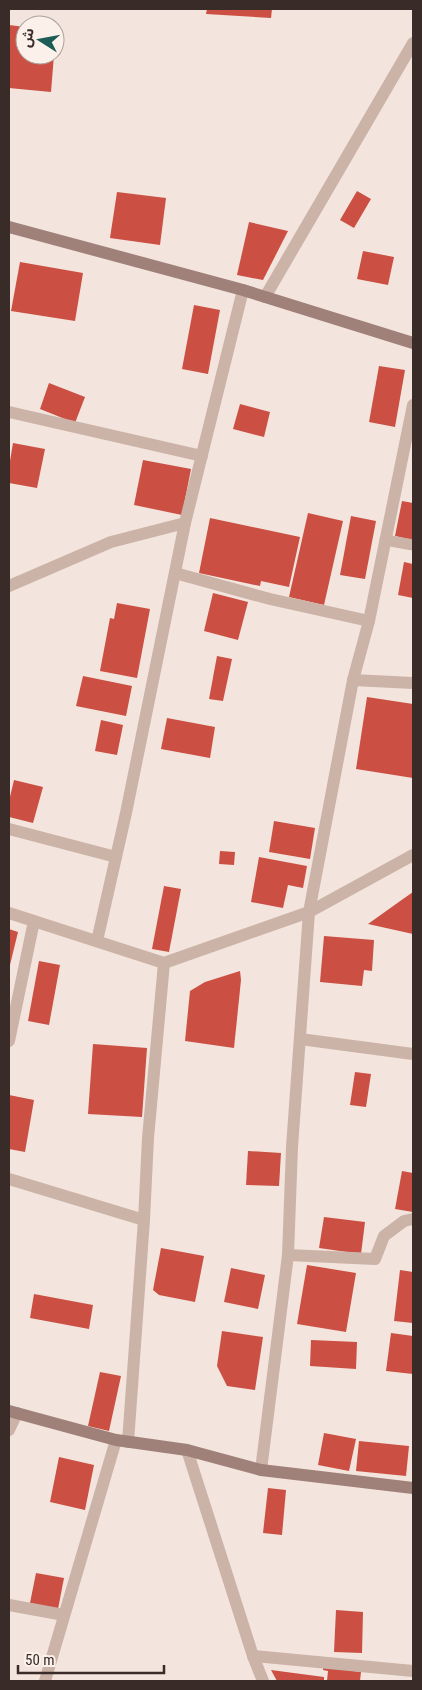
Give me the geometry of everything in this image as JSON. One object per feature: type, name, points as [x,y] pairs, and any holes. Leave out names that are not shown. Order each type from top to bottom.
[{"type":"street","points":[[266,297],[413,43]]},
{"type":"street","points":[[9,227],[243,290],[413,343]]},
{"type":"street","points":[[97,941],[185,523],[243,290]]},
{"type":"street","points":[[261,1470],[288,1255],[292,1147],[309,912],[352,680],[369,621],[413,405]]},
{"type":"street","points":[[9,412],[202,456]]},
{"type":"street","points":[[9,586],[111,542],[185,523]]},
{"type":"street","points":[[176,573],[270,599],[369,621]]},
{"type":"street","points":[[352,680],[413,682]]},
{"type":"street","points":[[9,828],[116,857]]},
{"type":"street","points":[[9,913],[164,963],[309,912],[413,855]]},
{"type":"street","points":[[9,1042],[34,921]]},
{"type":"street","points":[[45,1681],[64,1614],[122,1441],[144,1220],[148,1138],[164,963]]},
{"type":"street","points":[[300,1039],[413,1054]]},
{"type":"street","points":[[9,1179],[144,1220]]},
{"type":"street","points":[[288,1255],[375,1259],[384,1236],[404,1220],[413,1219]]},
{"type":"street","points":[[9,1430],[13,1412],[122,1441],[187,1450],[261,1470],[413,1488]]},
{"type":"street","points":[[187,1450],[253,1656],[263,1681]]},
{"type":"street","points":[[9,1605],[64,1614]]},
{"type":"street","points":[[253,1656],[413,1671]]},
{"type":"lane","points":[[386,540],[413,545]]},
{"type":"building","points":[[207,9],[272,9],[271,18],[206,14]]},
{"type":"building","points":[[9,25],[15,26],[15,65],[53,65],[51,92],[9,88]]},
{"type":"building","points":[[357,191],[371,199],[354,228],[340,220]]},
{"type":"building","points":[[117,192],[166,198],[160,245],[110,238]]},
{"type":"building","points":[[249,222],[288,231],[263,280],[237,275]]},
{"type":"building","points":[[363,251],[394,257],[388,285],[357,279]]},
{"type":"building","points":[[20,262],[83,273],[75,321],[11,311]]},
{"type":"building","points":[[194,305],[220,310],[208,374],[182,369]]},
{"type":"building","points":[[379,366],[405,370],[395,427],[369,422]]},
{"type":"building","points":[[49,383],[85,397],[75,423],[40,409]]},
{"type":"building","points":[[240,404],[270,412],[264,437],[233,429]]},
{"type":"building","points":[[13,443],[45,449],[37,488],[9,483],[9,467]]},
{"type":"building","points":[[143,460],[191,469],[182,515],[134,505]]},
{"type":"building","points":[[402,501],[413,503],[413,540],[395,536]]},
{"type":"building","points":[[308,513],[343,521],[324,605],[289,597]]},
{"type":"building","points":[[351,516],[376,521],[365,579],[340,575]]},
{"type":"building","points":[[210,518],[300,537],[289,587],[261,581],[260,586],[199,573]]},
{"type":"building","points":[[404,562],[413,564],[413,598],[398,595]]},
{"type":"building","points":[[213,593],[248,602],[238,640],[204,631]]},
{"type":"building","points":[[117,603],[150,609],[137,678],[100,671],[110,618],[114,619]]},
{"type":"building","points":[[217,656],[232,659],[223,701],[209,699]]},
{"type":"building","points":[[83,676],[132,686],[126,716],[76,706]]},
{"type":"building","points":[[367,697],[413,704],[413,778],[356,769]]},
{"type":"building","points":[[167,718],[215,727],[210,758],[161,749]]},
{"type":"building","points":[[101,720],[123,725],[117,755],[95,751]]},
{"type":"building","points":[[14,780],[43,787],[33,823],[9,817],[9,801]]},
{"type":"building","points":[[274,821],[315,828],[310,859],[269,852]]},
{"type":"building","points":[[220,851],[235,852],[234,865],[219,864]]},
{"type":"building","points":[[259,857],[307,866],[303,888],[288,885],[283,908],[251,902]]},
{"type":"building","points":[[164,886],[181,889],[169,952],[152,949]]},
{"type":"building","points":[[413,892],[413,934],[368,924],[403,899]]},
{"type":"building","points":[[9,929],[18,932],[9,969]]},
{"type":"building","points":[[324,936],[374,940],[372,971],[364,970],[362,986],[320,982]]},
{"type":"building","points":[[39,961],[60,965],[49,1025],[28,1021]]},
{"type":"building","points":[[240,971],[241,980],[234,1048],[185,1041],[190,991],[205,982]]},
{"type":"building","points":[[93,1044],[147,1048],[142,1117],[88,1114]]},
{"type":"building","points":[[355,1072],[371,1074],[366,1107],[350,1105]]},
{"type":"building","points":[[9,1095],[34,1100],[25,1152],[9,1149]]},
{"type":"building","points":[[248,1151],[281,1153],[279,1186],[246,1185]]},
{"type":"building","points":[[402,1171],[413,1173],[413,1212],[395,1209]]},
{"type":"building","points":[[324,1217],[365,1222],[361,1254],[319,1248]]},
{"type":"building","points":[[161,1248],[204,1256],[195,1302],[159,1295],[153,1290]]},
{"type":"building","points":[[307,1265],[356,1273],[346,1332],[297,1324]]},
{"type":"building","points":[[231,1268],[265,1275],[258,1309],[224,1302]]},
{"type":"building","points":[[400,1270],[413,1272],[413,1323],[394,1321]]},
{"type":"building","points":[[34,1294],[93,1305],[89,1329],[30,1318]]},
{"type":"building","points":[[222,1331],[263,1337],[255,1390],[227,1386],[217,1366]]},
{"type":"building","points":[[391,1333],[413,1336],[413,1374],[386,1371]]},
{"type":"building","points":[[311,1340],[357,1342],[356,1369],[310,1366]]},
{"type":"building","points":[[100,1372],[121,1376],[109,1431],[88,1426]]},
{"type":"building","points":[[324,1433],[356,1439],[349,1471],[318,1465]]},
{"type":"building","points":[[359,1441],[409,1446],[406,1476],[356,1471]]},
{"type":"building","points":[[59,1457],[94,1465],[85,1510],[50,1502]]},
{"type":"building","points":[[268,1488],[286,1490],[282,1535],[263,1533]]},
{"type":"building","points":[[36,1573],[64,1578],[58,1609],[30,1603]]},
{"type":"building","points":[[336,1610],[363,1612],[362,1653],[334,1652]]},
{"type":"building","points":[[323,1667],[361,1672],[360,1681],[327,1681],[328,1671],[323,1670]]},
{"type":"building","points":[[271,1670],[324,1677],[324,1681],[277,1681]]}]
